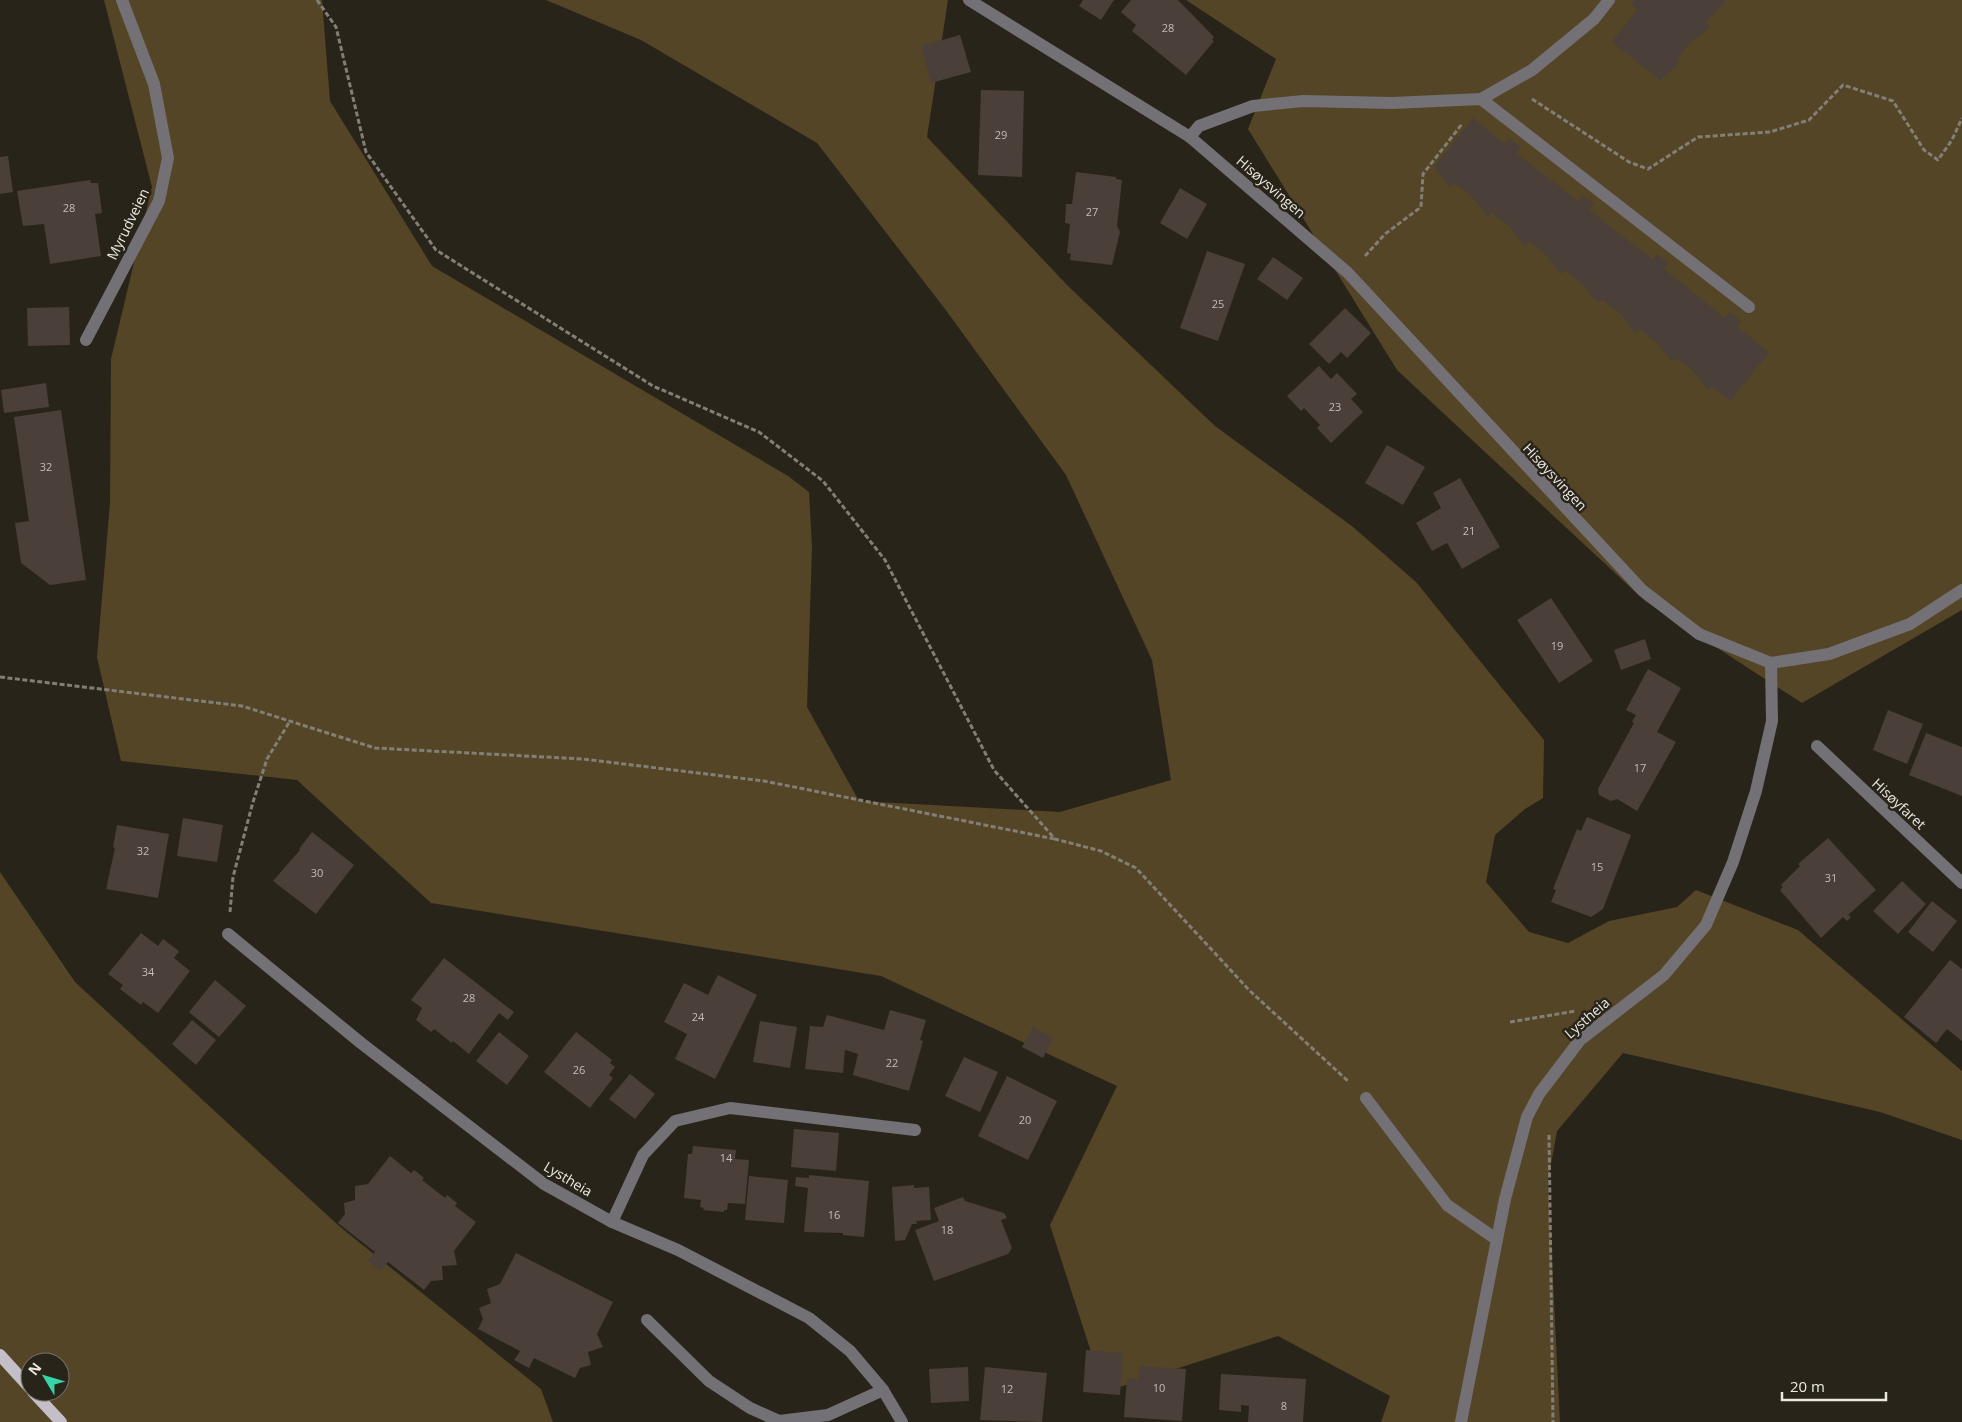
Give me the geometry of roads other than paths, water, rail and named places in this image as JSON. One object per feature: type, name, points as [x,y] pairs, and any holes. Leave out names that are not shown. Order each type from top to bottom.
[{"type":"main road","points":[[0,1355],[20,1377]]},
{"type":"main road","points":[[42,1402],[60,1422]]},
{"type":"street","name":"Myrudveien","points":[[86,340],[159,200],[168,158],[154,84],[122,0]]},
{"type":"street","name":"Hisøysvingen","points":[[969,0],[1190,137],[1348,273],[1642,590],[1699,634],[1771,663]]},
{"type":"street","points":[[1190,137],[1199,126],[1253,106],[1303,101],[1392,104],[1481,100],[1532,70],[1594,19],[1609,0]]},
{"type":"street","points":[[1481,100],[1749,307]]},
{"type":"street","points":[[1771,663],[1829,654],[1910,624],[1962,590]]},
{"type":"street","name":"Lystheia","points":[[1461,1422],[1496,1239],[1527,1117],[1539,1094],[1580,1040],[1664,975],[1706,925],[1733,862],[1756,791],[1772,721],[1771,663]]},
{"type":"street","name":"Hisøyfaret","points":[[1817,746],[1962,883]]},
{"type":"street","name":"Lystheia","points":[[228,934],[361,1043],[544,1184],[612,1222],[678,1250],[809,1318],[850,1351],[883,1390],[902,1422]]},
{"type":"street","points":[[1366,1098],[1447,1205],[1496,1239]]},
{"type":"street","points":[[612,1222],[643,1155],[675,1121],[730,1108],[915,1130]]},
{"type":"street","points":[[647,1320],[709,1381],[750,1408],[779,1420],[828,1415],[883,1390]]}]
